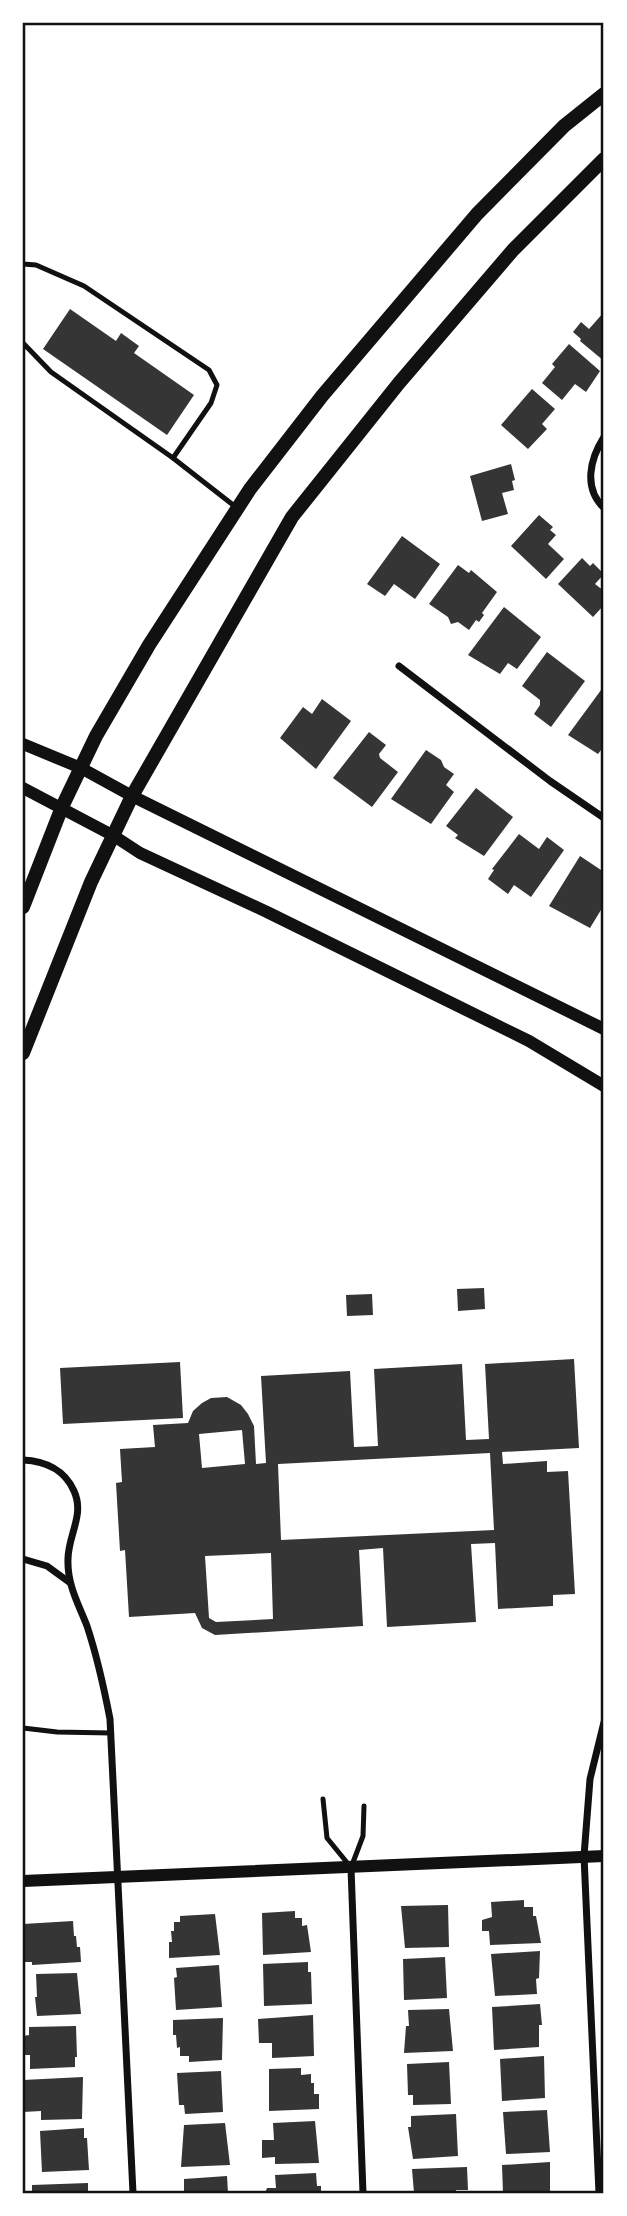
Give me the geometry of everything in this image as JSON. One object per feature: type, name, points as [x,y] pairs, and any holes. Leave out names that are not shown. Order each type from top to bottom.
[{"type":"main road","points":[[23,907],[62,807],[96,736],[149,645],[237,508],[322,396],[477,214],[564,126],[604,94]]},
{"type":"main road","points":[[23,1053],[91,881],[132,796],[292,517],[399,383],[513,250],[604,159]]},
{"type":"street","points":[[604,437],[594,453],[590,480],[597,501],[604,508]]},
{"type":"street","points":[[399,666],[604,818]]},
{"type":"street","points":[[23,744],[81,768],[132,796],[604,1029]]},
{"type":"street","points":[[23,788],[62,807],[140,853],[267,912],[528,1041],[604,1086]]},
{"type":"street","points":[[23,1460],[40,1461],[67,1478],[75,1493],[78,1509],[67,1556],[69,1582],[87,1626],[102,1679],[111,1733],[133,2193]]},
{"type":"street","points":[[23,1559],[47,1566],[69,1582]]},
{"type":"street","points":[[598,2193],[584,1856],[590,1779],[604,1722]]},
{"type":"street","points":[[23,1881],[604,1856]]},
{"type":"street","points":[[351,1868],[363,2193]]},
{"type":"lane","points":[[23,264],[36,265],[84,286],[209,370],[217,385],[211,403],[173,458]]},
{"type":"lane","points":[[23,343],[51,372],[173,458],[237,508]]},
{"type":"lane","points":[[23,1728],[111,1733]]},
{"type":"lane","points":[[323,1798],[327,1838],[351,1868]]},
{"type":"lane","points":[[351,1868],[363,1836],[365,1806]]},
{"type":"building","points":[[70,309],[116,341],[121,333],[139,346],[134,353],[194,395],[167,435],[43,349]]},
{"type":"building","points":[[604,312],[604,361],[573,332],[581,322],[589,329]]},
{"type":"building","points":[[569,344],[600,371],[586,392],[575,384],[562,400],[542,383],[555,367],[552,364]]},
{"type":"building","points":[[532,389],[555,409],[542,424],[547,429],[528,449],[501,425]]},
{"type":"building","points":[[511,464],[515,480],[512,481],[514,490],[502,493],[508,514],[482,521],[470,476]]},
{"type":"building","points":[[539,515],[553,527],[550,530],[556,535],[548,544],[564,559],[546,579],[511,546]]},
{"type":"building","points":[[402,536],[440,564],[415,599],[394,584],[385,596],[367,584]]},
{"type":"building","points":[[582,558],[590,566],[593,563],[604,574],[595,584],[604,591],[604,605],[593,617],[558,584]]},
{"type":"building","points":[[458,565],[469,573],[471,570],[497,592],[479,622],[476,620],[469,630],[458,622],[451,624],[448,617],[429,604]]},
{"type":"building","points":[[504,607],[541,637],[517,669],[508,663],[500,674],[468,655]]},
{"type":"building","points":[[547,652],[585,681],[551,727],[534,714],[540,700],[522,686]]},
{"type":"building","points":[[604,686],[604,746],[598,754],[568,735]]},
{"type":"building","points":[[322,699],[351,721],[316,769],[280,738],[303,707],[312,714]]},
{"type":"building","points":[[369,732],[386,745],[379,754],[380,758],[398,772],[372,807],[333,778]]},
{"type":"building","points":[[426,750],[441,760],[444,767],[454,774],[446,785],[454,792],[431,824],[391,799]]},
{"type":"building","points":[[476,788],[513,817],[484,856],[455,838],[458,835],[446,826]]},
{"type":"building","points":[[519,834],[539,849],[547,837],[564,850],[531,897],[514,885],[508,894],[488,879],[494,870],[492,869]]},
{"type":"building","points":[[580,856],[604,872],[601,889],[604,891],[604,905],[590,928],[549,906]]},
{"type":"building","points":[[484,1288],[485,1309],[458,1311],[457,1289]]},
{"type":"building","points":[[372,1294],[373,1315],[347,1316],[346,1295]]},
{"type":"building","points":[[574,1359],[579,1448],[502,1452],[503,1464],[547,1461],[547,1472],[568,1471],[575,1594],[553,1595],[553,1606],[498,1609],[495,1543],[471,1544],[476,1622],[387,1627],[383,1548],[359,1550],[363,1626],[215,1635],[202,1628],[195,1613],[129,1617],[125,1550],[120,1551],[116,1483],[122,1482],[120,1449],[155,1447],[153,1425],[188,1423],[193,1411],[202,1403],[211,1398],[227,1397],[241,1405],[248,1414],[254,1426],[256,1464],[266,1463],[261,1376],[350,1371],[354,1447],[378,1446],[374,1369],[462,1364],[466,1440],[489,1439],[485,1364]],"holes":[[[242,1430],[245,1464],[202,1468],[199,1434]],[[490,1453],[494,1530],[281,1540],[278,1464]],[[271,1553],[273,1619],[216,1622],[209,1618],[205,1556]]]},
{"type":"building","points":[[180,1362],[183,1418],[63,1424],[60,1368]]},
{"type":"building","points":[[524,1900],[524,1907],[533,1907],[541,1943],[490,1945],[489,1931],[482,1931],[482,1920],[492,1917],[491,1902]]},
{"type":"building","points":[[448,1905],[449,1947],[405,1948],[401,1906]]},
{"type":"building","points":[[295,1911],[295,1918],[302,1918],[302,1926],[307,1925],[311,1952],[263,1955],[262,1913]]},
{"type":"building","points":[[215,1914],[220,1955],[169,1958],[171,1931],[174,1931],[174,1922],[180,1922],[180,1916]]},
{"type":"building","points":[[73,1921],[81,1962],[32,1965],[32,1962],[23,1962],[23,1924]]},
{"type":"building","points":[[540,1951],[537,1994],[495,1996],[491,1954]]},
{"type":"building","points":[[445,1957],[447,1998],[404,2000],[403,1959]]},
{"type":"building","points":[[308,1962],[312,2004],[264,2006],[263,1964]]},
{"type":"building","points":[[219,1965],[222,2007],[176,2010],[176,1968]]},
{"type":"building","points":[[77,1973],[81,2014],[37,2016],[36,1974]]},
{"type":"building","points":[[540,2004],[542,2025],[539,2025],[539,2047],[494,2050],[492,2007]]},
{"type":"building","points":[[449,2009],[453,2051],[404,2053],[406,2026],[409,2026],[408,2010]]},
{"type":"building","points":[[313,2015],[314,2056],[272,2058],[272,2043],[259,2043],[258,2019]]},
{"type":"building","points":[[223,2018],[222,2060],[189,2062],[189,2056],[180,2056],[176,2035],[173,2035],[173,2020]]},
{"type":"building","points":[[76,2026],[75,2067],[30,2069],[30,2055],[23,2055],[23,2036],[29,2035],[29,2027]]},
{"type":"building","points":[[544,2056],[545,2098],[502,2101],[500,2059]]},
{"type":"building","points":[[449,2062],[451,2104],[413,2105],[413,2095],[408,2095],[407,2064]]},
{"type":"building","points":[[301,2068],[301,2075],[311,2074],[314,2094],[319,2094],[319,2109],[269,2111],[269,2069]]},
{"type":"building","points":[[221,2071],[223,2112],[185,2114],[184,2105],[179,2105],[177,2073]]},
{"type":"building","points":[[83,2077],[82,2119],[41,2120],[41,2111],[23,2112],[23,2080]]},
{"type":"building","points":[[547,2110],[550,2152],[506,2154],[503,2112]]},
{"type":"building","points":[[456,2114],[458,2156],[413,2159],[408,2127],[411,2127],[411,2116]]},
{"type":"building","points":[[315,2121],[319,2163],[275,2164],[275,2157],[262,2158],[262,2140],[274,2140],[273,2123]]},
{"type":"building","points":[[225,2123],[230,2165],[181,2167],[184,2125]]},
{"type":"building","points":[[84,2128],[89,2170],[42,2172],[40,2131]]},
{"type":"building","points":[[550,2162],[550,2193],[503,2193],[502,2165]]},
{"type":"building","points":[[467,2167],[468,2190],[456,2190],[456,2193],[414,2193],[412,2169]]},
{"type":"building","points":[[316,2173],[317,2186],[321,2186],[321,2193],[265,2193],[267,2188],[276,2188],[275,2175]]},
{"type":"building","points":[[227,2176],[228,2193],[184,2193],[184,2179]]},
{"type":"building","points":[[88,2183],[88,2193],[32,2193],[32,2185]]}]
